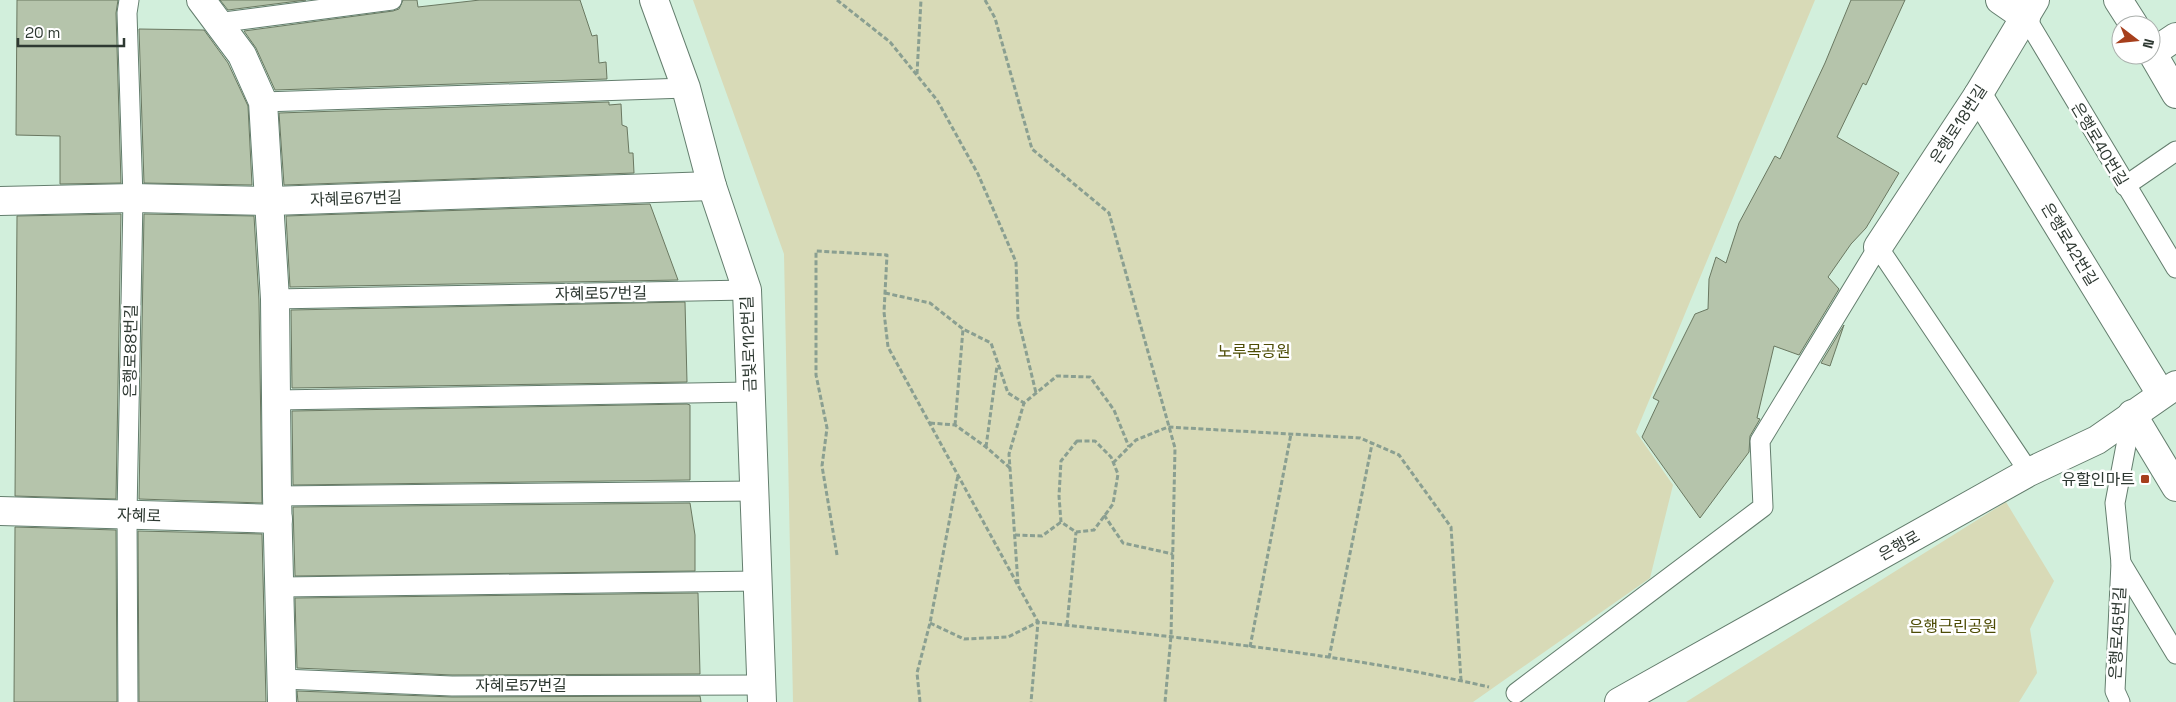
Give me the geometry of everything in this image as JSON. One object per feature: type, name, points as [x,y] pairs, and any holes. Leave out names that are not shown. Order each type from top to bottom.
[{"type":"street","name":"자혜로57번길","points":[[201,0],[242,55],[263,102],[276,299],[282,691]]},
{"type":"street","name":"금빛로112번길","points":[[654,0],[686,88],[712,186],[747,290],[761,693]]},
{"type":"street","points":[[2000,0],[2030,9]]},
{"type":"street","points":[[2118,0],[2128,15]]},
{"type":"street","name":"은행로18번길","points":[[1878,247],[1978,95],[2030,9]]},
{"type":"street","points":[[2161,46],[2176,36]]},
{"type":"street","points":[[2159,65],[2176,94]]},
{"type":"street","name":"은행로42번길","points":[[1978,95],[2168,389]]},
{"type":"street","name":"자혜로67번길","points":[[0,201],[133,198],[271,201],[712,186]]},
{"type":"street","name":"은행로","points":[[1619,702],[2029,472],[2097,440],[2168,389]]},
{"type":"street","points":[[2132,414],[2176,488]]},
{"type":"street","name":"자혜로","points":[[0,511],[128,515],[278,508]]},
{"type":"lane","name":"은행로88번길","points":[[128,702],[128,515],[133,198],[127,13],[129,0]]},
{"type":"lane","points":[[217,23],[392,0]]},
{"type":"lane","name":"은행로40번길","points":[[2030,9],[2125,186],[2176,268]]},
{"type":"lane","points":[[263,102],[686,88]]},
{"type":"lane","points":[[2125,186],[2176,151]]},
{"type":"lane","points":[[1878,247],[2029,472]]},
{"type":"lane","name":"은행로18번길","points":[[1516,693],[1763,507],[1760,441],[1878,247]]},
{"type":"lane","name":"자혜로57번길","points":[[276,299],[747,290]]},
{"type":"lane","points":[[277,400],[750,392]]},
{"type":"lane","name":"은행로45번길","points":[[2120,702],[2114,691],[2121,563],[2115,503],[2132,414]]},
{"type":"lane","points":[[278,508],[755,491]]},
{"type":"lane","name":"은행로45번길","points":[[2121,563],[2176,654]]},
{"type":"lane","points":[[281,587],[758,581]]},
{"type":"lane","name":"자혜로57번길","points":[[282,691],[451,694],[761,693]]},
{"type":"path","points":[[837,0],[890,42],[917,75],[937,100],[978,174],[1016,262],[1018,318],[1036,393]]},
{"type":"path","points":[[917,75],[921,0]]},
{"type":"path","points":[[985,0],[994,18],[1032,149],[1109,214],[1175,448],[1171,636],[1165,702]]},
{"type":"path","points":[[837,555],[822,466],[827,428],[816,375],[816,251],[887,255],[884,312],[888,347],[1038,622],[1031,702]]},
{"type":"path","points":[[885,292],[930,303],[963,329],[990,343],[1008,392],[1024,403]]},
{"type":"path","points":[[955,425],[963,329]]},
{"type":"path","points":[[986,447],[997,365]]},
{"type":"path","points":[[1019,586],[1009,454],[1024,403],[1057,376],[1090,377],[1114,410],[1129,447]]},
{"type":"path","points":[[930,423],[955,425],[986,447],[1010,469]]},
{"type":"path","points":[[1113,463],[1136,440],[1168,427],[1360,438],[1399,455],[1451,528],[1461,680]]},
{"type":"path","points":[[1250,647],[1291,434]]},
{"type":"path","points":[[1077,441],[1096,441],[1113,463],[1118,474],[1112,504],[1094,530],[1076,532],[1061,522],[1059,496],[1061,461],[1077,441]]},
{"type":"path","points":[[1329,658],[1372,444]]},
{"type":"path","points":[[920,702],[918,673],[930,623],[958,474]]},
{"type":"path","points":[[1104,515],[1123,543],[1173,554]]},
{"type":"path","points":[[1015,535],[1042,536],[1061,522]]},
{"type":"path","points":[[1067,625],[1076,532]]},
{"type":"path","points":[[930,623],[964,639],[1008,637],[1038,622],[1171,636],[1407,669],[1516,693]]},
{"type":"green space","name":"노루목공원","points":[[693,0],[1815,0],[1636,432],[1673,485],[1650,578],[1473,702],[793,702],[784,254]]},
{"type":"green space","name":"은행근린공원","points":[[2006,502],[2054,581],[2030,629],[2037,673],[2019,702],[1686,702]]},
{"type":"building","points":[[17,0],[118,0],[116,13],[121,183],[60,184],[60,136],[16,135]]},
{"type":"building","points":[[220,0],[306,0],[228,10]]},
{"type":"building","points":[[403,0],[417,0],[418,7],[480,0],[580,0],[592,36],[597,35],[599,63],[606,62],[607,79],[275,90],[256,48],[244,31],[393,11],[399,9]]},
{"type":"building","points":[[1851,0],[1905,0],[1866,85],[1863,83],[1837,137],[1899,173],[1866,228],[1851,244],[1828,277],[1839,289],[1799,355],[1774,346],[1757,418],[1760,419],[1750,436],[1749,452],[1700,518],[1642,437],[1659,401],[1653,398],[1695,314],[1708,309],[1709,279],[1716,257],[1726,263],[1739,223],[1775,156],[1780,159],[1825,63]]},
{"type":"building","points":[[139,29],[204,30],[228,63],[248,106],[252,185],[144,183]]},
{"type":"building","points":[[609,102],[609,105],[621,104],[622,125],[627,127],[629,153],[633,153],[634,173],[284,185],[279,113]]},
{"type":"building","points":[[650,204],[678,280],[290,287],[286,216]]},
{"type":"building","points":[[121,214],[116,499],[15,496],[17,216]]},
{"type":"building","points":[[144,214],[254,216],[259,300],[262,503],[139,499]]},
{"type":"building","points":[[685,302],[687,382],[292,388],[291,310]]},
{"type":"building","points":[[1844,325],[1830,366],[1821,363]]},
{"type":"building","points":[[690,405],[690,480],[293,485],[292,411]]},
{"type":"building","points":[[690,503],[695,535],[695,571],[295,576],[293,507]]},
{"type":"building","points":[[15,527],[116,530],[117,702],[14,702]]},
{"type":"building","points":[[138,531],[262,534],[266,702],[139,702]]},
{"type":"building","points":[[698,593],[700,674],[452,675],[297,668],[295,598]]},
{"type":"building","points":[[297,691],[452,697],[700,696],[701,702],[298,702]]},
{"type":"place","name":"유할인마트","points":[[2145,479]]}]
